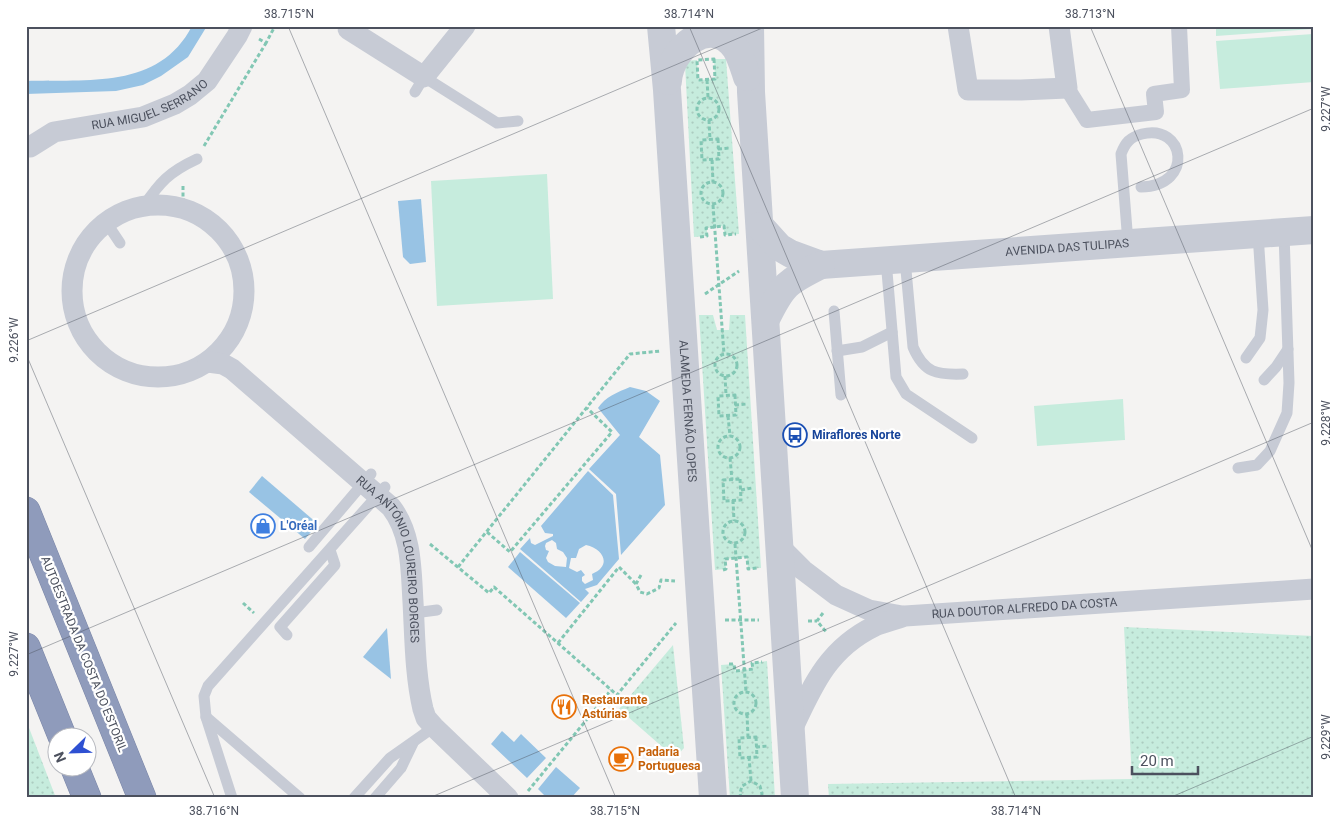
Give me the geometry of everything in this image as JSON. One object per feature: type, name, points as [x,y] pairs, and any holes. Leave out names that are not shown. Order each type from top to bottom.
[{"type":"highway","name":"AUTOESTRADA DA COSTA DO ESTORIL","points":[[26,511],[142,798]]},
{"type":"highway","points":[[26,646],[58,726]]},
{"type":"highway","points":[[78,776],[87,798]]},
{"type":"street","name":"RUA MIGUEL SERRANO","points":[[27,149],[54,132],[143,116],[175,104],[207,81],[242,26]]},
{"type":"street","points":[[348,30],[420,85],[465,26]]},
{"type":"street","name":"ALAMEDA FERNÃO LOPES","points":[[660,26],[667,90],[713,798]]},
{"type":"street","points":[[750,26],[752,92],[748,272],[766,319],[779,546],[781,739],[795,798]]},
{"type":"street","points":[[958,26],[968,90],[1067,88]]},
{"type":"street","points":[[1059,26],[1067,88],[1087,120],[1156,112],[1154,94],[1182,90],[1179,26]]},
{"type":"street","points":[[667,90],[668,72],[676,56],[684,45],[704,33],[715,34],[726,39],[736,48],[752,92]]},
{"type":"street","points":[[159,205],[186,210],[210,223],[230,243],[241,268],[245,296],[239,323],[224,347],[208,362],[186,373],[162,378],[136,375],[113,365],[92,346],[78,323],[72,295],[76,268],[87,242],[106,222],[131,209],[143,207],[159,205]]},
{"type":"street","name":"AVENIDA DAS TULIPAS","points":[[749,226],[791,254],[821,265]]},
{"type":"street","name":"AVENIDA DAS TULIPAS","points":[[766,319],[784,286],[793,279],[821,265],[1314,230]]},
{"type":"street","points":[[229,340],[242,360],[374,485]]},
{"type":"street","name":"RUA ANTÓNIO LOUREIRO BORGES","points":[[208,362],[223,364],[232,369],[374,485],[402,505],[409,518],[412,534],[410,559],[414,613],[421,700],[426,718],[434,727],[518,795]]},
{"type":"street","points":[[779,546],[803,570],[836,594],[869,610],[905,616]]},
{"type":"street","name":"RUA DOUTOR ALFREDO DA COSTA","points":[[781,739],[820,673],[840,649],[875,626],[905,616],[1314,589]]},
{"type":"lane","points":[[420,85],[497,123],[518,121]]},
{"type":"lane","points":[[1128,243],[1121,154],[1124,145],[1134,136],[1148,132],[1162,134],[1173,143],[1178,153],[1179,162],[1174,173],[1165,181],[1151,187],[1141,187]]},
{"type":"lane","points":[[143,207],[155,188],[167,176],[181,166],[196,159]]},
{"type":"lane","points":[[106,222],[120,243]]},
{"type":"lane","points":[[1238,468],[1257,465],[1270,451],[1287,413],[1289,383],[1288,349],[1271,233]]},
{"type":"lane","points":[[1246,358],[1260,338],[1271,233]]},
{"type":"lane","points":[[895,260],[892,332],[896,377],[906,394],[972,438]]},
{"type":"lane","points":[[895,260],[912,347],[918,359],[927,368],[941,374],[963,374]]},
{"type":"lane","points":[[834,312],[841,395]]},
{"type":"lane","points":[[837,351],[862,348],[892,332]]},
{"type":"lane","points":[[1264,380],[1276,367],[1288,349]]},
{"type":"lane","points":[[309,547],[374,485]]},
{"type":"lane","points":[[232,798],[206,717],[204,696],[208,686],[330,550],[374,485]]},
{"type":"lane","points":[[287,635],[280,627],[335,565],[330,550]]},
{"type":"lane","points":[[414,613],[438,610]]},
{"type":"lane","points":[[206,717],[300,798]]},
{"type":"lane","points":[[354,798],[390,758],[434,727]]},
{"type":"lane","points":[[375,798],[401,768],[414,741]]},
{"type":"path","points":[[221,120],[266,43]]},
{"type":"path","points":[[714,59],[715,80],[707,80],[698,80],[697,60],[714,59]]},
{"type":"path","points":[[707,80],[708,98]]},
{"type":"path","points":[[708,98],[718,103],[719,108],[716,117],[710,120],[702,118],[697,109],[699,102],[708,98]]},
{"type":"path","points":[[719,108],[724,108]]},
{"type":"path","points":[[710,120],[710,140]]},
{"type":"path","points":[[718,139],[718,149],[719,160],[702,160],[701,140],[718,139]]},
{"type":"path","points":[[718,149],[732,148],[732,140]]},
{"type":"path","points":[[712,160],[713,182]]},
{"type":"path","points":[[713,182],[719,184],[724,194],[720,201],[713,205],[706,203],[701,194],[703,187],[713,182]]},
{"type":"path","points":[[724,194],[730,194]]},
{"type":"path","points":[[713,205],[724,354]]},
{"type":"path","points":[[694,238],[707,236],[706,228],[724,226],[725,235],[739,234],[749,226]]},
{"type":"path","points":[[680,300],[698,299],[720,284],[748,272]]},
{"type":"path","points":[[716,330],[730,330]]},
{"type":"path","points":[[458,567],[630,354],[662,351],[661,343]]},
{"type":"path","points":[[724,354],[733,356],[737,362],[734,373],[725,376],[717,372],[715,365],[717,358],[724,354]]},
{"type":"path","points":[[725,376],[726,395]]},
{"type":"path","points":[[735,395],[735,405],[736,415],[719,416],[718,396],[735,395]]},
{"type":"path","points":[[735,405],[750,404]]},
{"type":"path","points":[[487,532],[510,552],[612,432],[587,408]]},
{"type":"path","points":[[728,416],[730,436]]},
{"type":"path","points":[[730,436],[736,438],[741,448],[738,455],[730,458],[723,457],[718,447],[723,438],[730,436]]},
{"type":"path","points":[[730,458],[732,480]]},
{"type":"path","points":[[723,480],[740,480],[740,490],[741,500],[724,501],[723,480]]},
{"type":"path","points":[[740,490],[756,488]]},
{"type":"path","points":[[733,500],[734,521]]},
{"type":"path","points":[[734,521],[725,526],[723,532],[725,539],[735,544]]},
{"type":"path","points":[[734,521],[741,524],[745,530],[744,537],[735,544]]},
{"type":"path","points":[[424,539],[488,593],[494,586],[617,695],[679,619],[701,620]]},
{"type":"path","points":[[735,544],[746,692]]},
{"type":"path","points":[[720,570],[726,569],[725,559],[747,557],[748,569],[761,568]]},
{"type":"path","points":[[558,643],[619,567],[636,584],[640,592],[647,594],[654,592],[659,588],[661,580],[677,581],[678,590]]},
{"type":"path","points":[[636,584],[640,575]]},
{"type":"path","points":[[836,594],[817,621],[840,649]]},
{"type":"path","points":[[721,665],[734,664],[735,671],[753,669],[752,663],[766,661]]},
{"type":"path","points":[[518,795],[611,690]]},
{"type":"path","points":[[746,692],[752,694],[756,700],[756,708],[750,713],[739,713],[734,703],[739,694],[746,692]]},
{"type":"path","points":[[746,714],[748,737]]},
{"type":"path","points":[[756,737],[756,747],[757,757],[740,758],[739,738],[756,737]]},
{"type":"path","points":[[756,747],[781,739]]},
{"type":"path","points":[[749,757],[751,781]]},
{"type":"path","points":[[741,798],[742,786],[751,781]]},
{"type":"path","points":[[751,781],[760,786],[761,798]]},
{"type":"green space","points":[[1216,26],[1312,26],[1313,29],[1216,36]]},
{"type":"green space","points":[[1313,34],[1314,82],[1220,89],[1216,41]]},
{"type":"green space","points":[[714,59],[726,59],[739,234],[725,235],[723,226],[707,228],[707,236],[694,237],[685,61],[697,60],[698,80],[715,79]]},
{"type":"green space","points":[[547,174],[553,299],[437,306],[431,181]]},
{"type":"green space","points":[[699,315],[713,315],[717,330],[729,330],[730,315],[745,315],[761,568],[748,569],[747,557],[725,559],[726,569],[715,570]]},
{"type":"green space","points":[[1123,399],[1125,440],[1037,446],[1034,406]]},
{"type":"green space","points":[[1124,627],[1314,636],[1314,798],[829,798],[828,784],[1132,779]]},
{"type":"green space","points":[[673,645],[684,748],[675,758],[619,709]]},
{"type":"green space","points":[[767,661],[775,798],[730,798],[721,665],[734,664],[735,671],[753,669],[752,663]]},
{"type":"green space","points":[[26,720],[56,798],[26,798]]},
{"type":"water","points":[[192,26],[207,26],[188,57],[161,76],[143,85],[116,91],[26,94],[26,81],[97,80],[120,77],[141,71],[161,61],[178,47]]},
{"type":"water","points":[[421,199],[426,262],[410,264],[403,257],[398,201]]},
{"type":"water","points":[[630,387],[646,391],[660,401],[639,437],[660,455],[665,505],[621,555],[616,494],[589,469],[620,435],[598,408],[608,398]]},
{"type":"water","points":[[588,471],[613,495],[619,559],[597,585],[585,589],[589,593],[581,602],[520,549],[530,538],[531,543],[535,545],[553,536],[553,534],[545,533],[541,526]],"holes":[[[552,540],[556,543],[557,549],[563,552],[567,558],[566,567],[555,566],[548,562],[546,558],[549,551],[546,550],[545,546],[546,543]],[[586,545],[597,550],[604,562],[602,567],[592,574],[593,580],[585,584],[582,581],[582,577],[585,575],[581,570],[577,572],[569,568],[571,558],[576,558],[579,549]]]},
{"type":"water","points":[[262,476],[318,524],[305,539],[249,492]]},
{"type":"water","points":[[520,552],[580,603],[566,618],[508,567]]},
{"type":"water","points":[[387,628],[391,679],[363,657]]},
{"type":"water","points":[[502,731],[514,742],[521,734],[546,758],[527,778],[491,744]]},
{"type":"water","points":[[556,767],[580,788],[571,798],[547,798],[538,789]]},
{"type":"place","name":"Miraflores Norte","points":[[795,435]]},
{"type":"place","name":"L'Oréal","points":[[263,526]]},
{"type":"place","name":"Restaurante Astúrias","points":[[564,707]]},
{"type":"place","name":"Padaria Portuguesa","points":[[621,759]]}]
